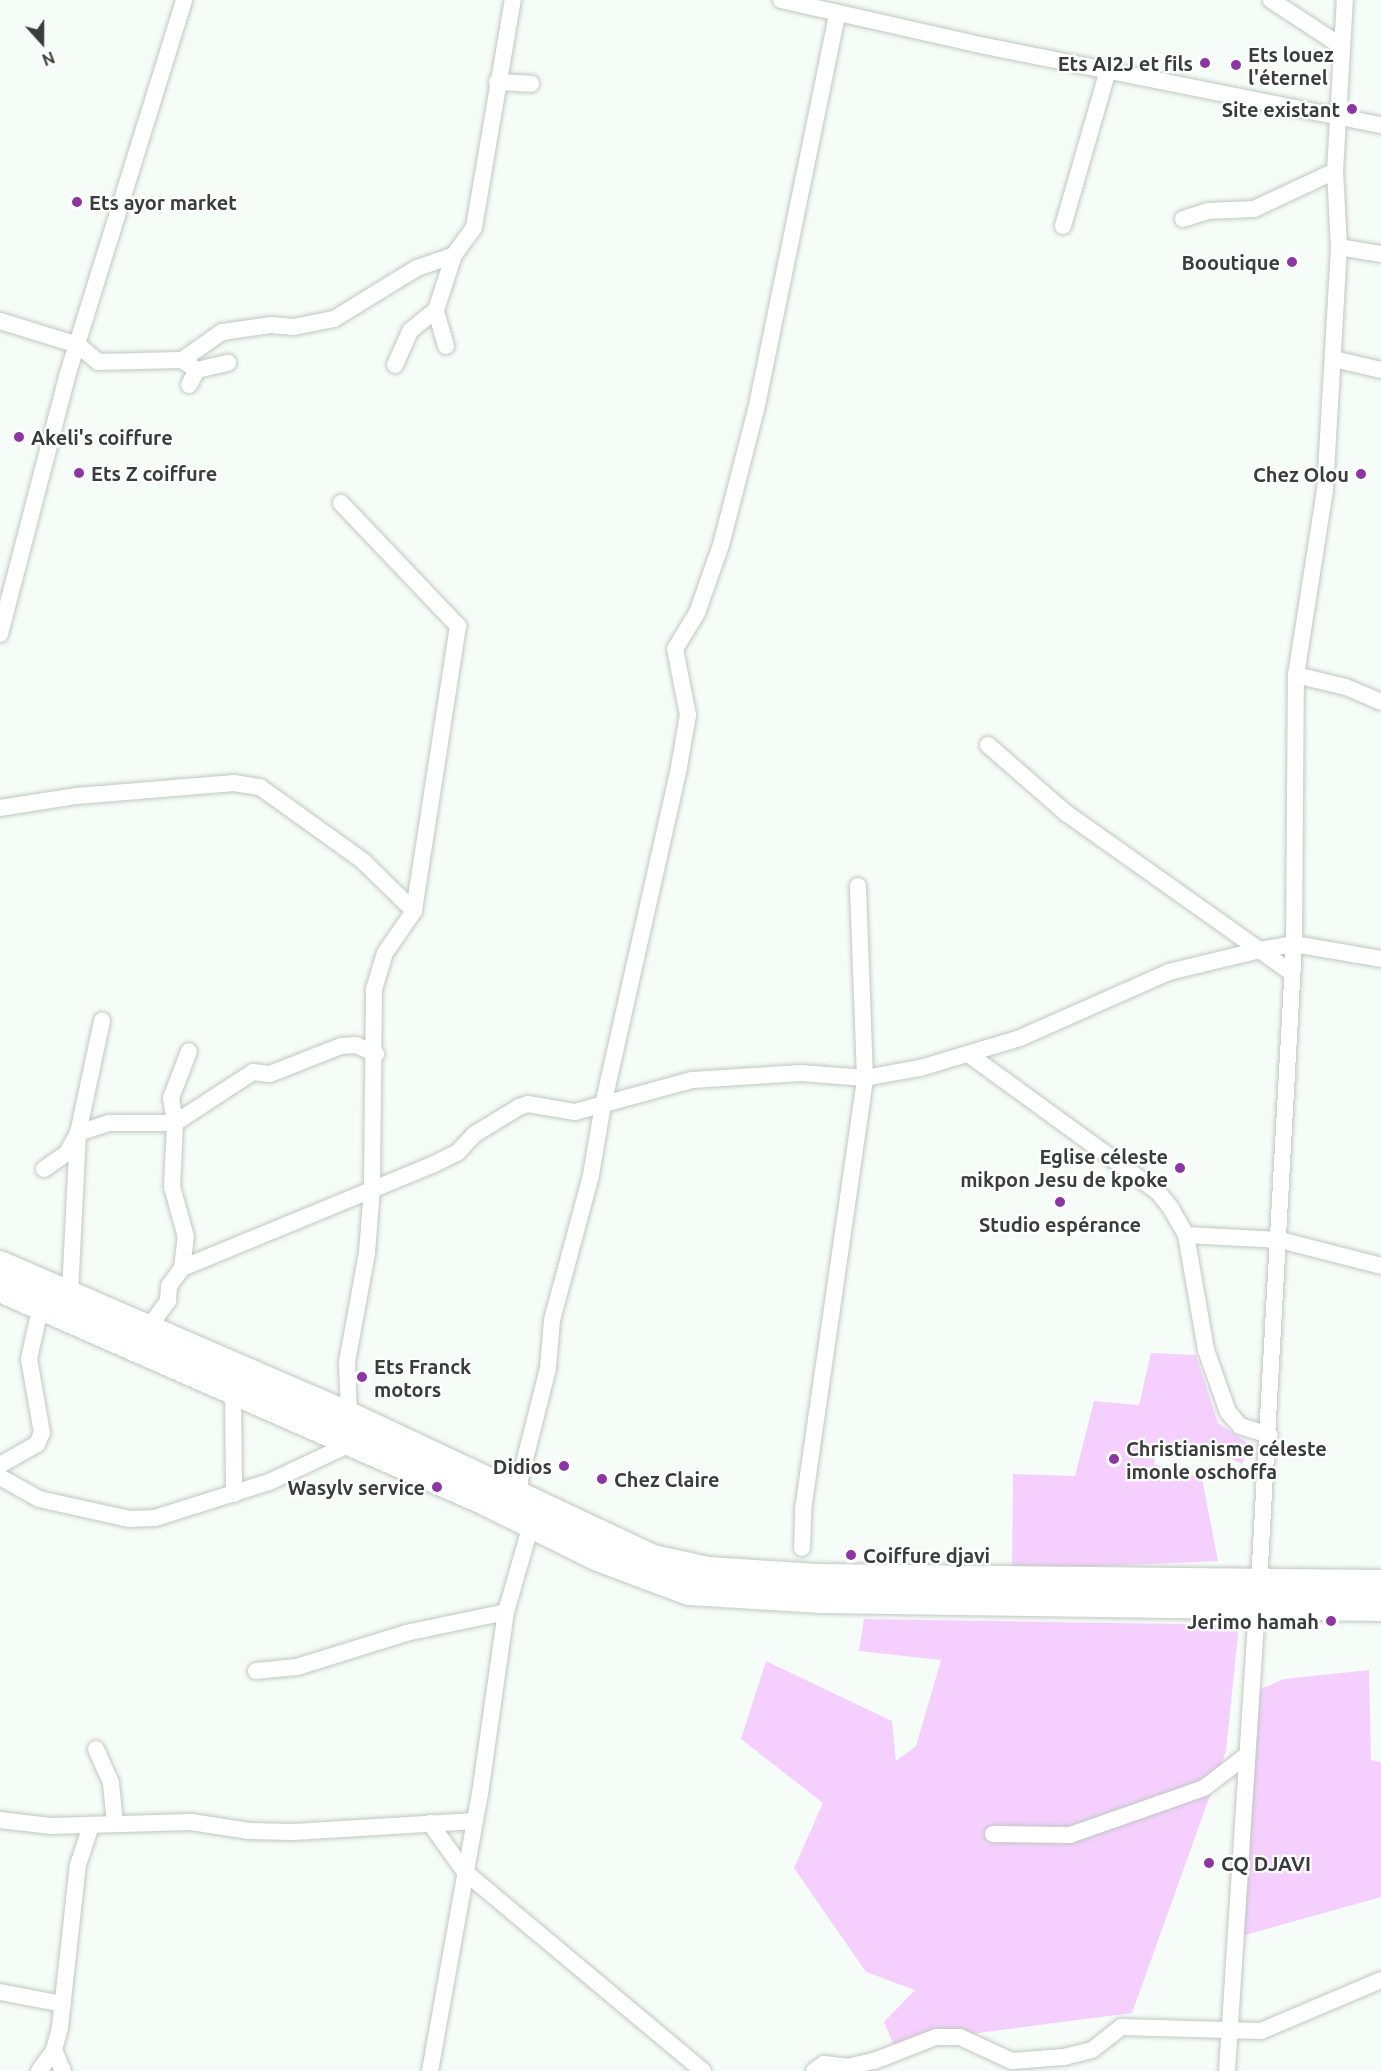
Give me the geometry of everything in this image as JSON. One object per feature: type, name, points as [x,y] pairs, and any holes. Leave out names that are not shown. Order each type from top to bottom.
[{"type":"main road","points":[[0,1264],[70,1292],[350,1415],[653,1558],[708,1570],[1258,1594],[1381,1608]]},
{"type":"main road","points":[[0,1289],[352,1443],[644,1578],[689,1592],[821,1600],[1258,1594],[1381,1583]]},
{"type":"street","points":[[0,634],[78,345],[184,0]]},
{"type":"street","points":[[395,365],[410,331],[436,310],[454,255],[474,227],[497,82],[513,0]]},
{"type":"street","points":[[781,0],[799,2],[837,15],[1381,125]]},
{"type":"street","points":[[1271,0],[1341,46]]},
{"type":"street","points":[[1227,2071],[1232,2033],[1247,1755],[1270,1435],[1280,1240],[1294,944],[1296,675],[1325,490],[1339,248],[1335,171],[1341,118],[1341,46],[1346,0]]},
{"type":"street","points":[[521,1497],[520,1479],[548,1368],[554,1310],[591,1175],[603,1105],[688,715],[675,649],[697,613],[721,545],[756,410],[837,15]]},
{"type":"street","points":[[1064,225],[1108,70]]},
{"type":"street","points":[[497,82],[531,84]]},
{"type":"street","points":[[1183,219],[1207,211],[1254,209],[1335,171]]},
{"type":"street","points":[[1339,248],[1381,254]]},
{"type":"street","points":[[0,321],[78,345],[98,362],[182,360],[222,332],[271,325],[294,327],[334,319],[417,268],[454,255]]},
{"type":"street","points":[[436,310],[446,346]]},
{"type":"street","points":[[1334,359],[1381,370]]},
{"type":"street","points":[[182,360],[197,370],[228,363]]},
{"type":"street","points":[[189,385],[197,370]]},
{"type":"street","points":[[341,503],[458,626],[414,911],[385,953],[377,972],[373,1014],[375,1053],[372,1188],[367,1253],[347,1362],[350,1415]]},
{"type":"street","points":[[1296,675],[1346,687],[1381,702]]},
{"type":"street","points":[[988,745],[1066,813],[1292,973]]},
{"type":"street","points":[[0,808],[77,796],[166,788],[234,783],[260,787],[363,861],[414,911]]},
{"type":"street","points":[[802,1548],[803,1510],[865,1078],[858,886]]},
{"type":"street","points":[[182,1268],[458,1153],[476,1134],[519,1107],[528,1104],[575,1112],[692,1080],[801,1073],[865,1078],[971,1056],[1168,972],[1260,950],[1294,944],[1381,959]]},
{"type":"street","points":[[70,1292],[78,1133],[102,1021]]},
{"type":"street","points":[[44,1169],[67,1153],[78,1133],[109,1123],[175,1124],[253,1072],[270,1074],[341,1046],[356,1045],[375,1053]]},
{"type":"street","points":[[149,1327],[168,1301],[169,1286],[182,1268],[186,1237],[172,1187],[175,1124],[171,1098],[189,1051]]},
{"type":"street","points":[[971,1056],[1157,1191],[1186,1235],[1206,1350],[1228,1412],[1240,1426],[1270,1435]]},
{"type":"street","points":[[1186,1235],[1280,1240],[1381,1266]]},
{"type":"street","points":[[0,1465],[37,1443],[42,1433],[29,1359],[41,1305]]},
{"type":"street","points":[[233,1390],[234,1494]]},
{"type":"street","points":[[0,1477],[39,1499],[129,1519],[178,1512],[234,1494],[269,1482],[352,1443]]},
{"type":"street","points":[[430,2071],[475,1821],[506,1612],[531,1525]]},
{"type":"street","points":[[256,1671],[297,1667],[406,1633],[506,1612]]},
{"type":"street","points":[[96,1749],[111,1783],[114,1824]]},
{"type":"street","points":[[993,1834],[1070,1835],[1204,1788],[1247,1755]]},
{"type":"street","points":[[0,1820],[92,1826],[181,1821],[249,1831],[294,1832],[475,1821]]},
{"type":"street","points":[[430,1822],[465,1872],[703,2071]]},
{"type":"street","points":[[39,2071],[54,2050],[63,2004],[78,1865],[92,1826]]},
{"type":"street","points":[[814,2071],[824,2064],[847,2067],[873,2061],[936,2037],[960,2037],[1012,2061],[1064,2057],[1092,2050],[1121,2027],[1166,2026],[1232,2033],[1261,2031],[1381,1980]]},
{"type":"street","points":[[0,1992],[63,2004]]},
{"type":"street","points":[[54,2050],[63,2071]]},
{"type":"shaded area","points":[[1151,1353],[1196,1355],[1218,1423],[1251,1445],[1242,1464],[1213,1450],[1157,1442],[1154,1464],[1202,1478],[1218,1561],[1012,1570],[1013,1474],[1075,1476],[1094,1401],[1139,1405]]},
{"type":"shaded area","points":[[864,1619],[1239,1625],[1226,1751],[1132,2013],[893,2044],[884,2022],[915,1990],[866,1972],[794,1868],[823,1803],[741,1739],[766,1661],[892,1721],[896,1761],[916,1746],[941,1660],[859,1651]]},
{"type":"shaded area","points":[[1369,1670],[1371,1760],[1381,1762],[1381,1897],[1231,1939],[1249,1694],[1284,1679]]},
{"type":"place","name":"Ets AI2J et fils","points":[[1205,63]]},
{"type":"place","name":"Ets louez l'éternel","points":[[1236,65]]},
{"type":"place","name":"Site existant","points":[[1352,109]]},
{"type":"place","name":"Ets ayor market","points":[[77,202]]},
{"type":"place","name":"Booutique","points":[[1292,262]]},
{"type":"place","name":"Akeli's coiffure","points":[[19,437]]},
{"type":"place","name":"Ets Z coiffure","points":[[79,473]]},
{"type":"place","name":"Chez Olou","points":[[1361,474]]},
{"type":"place","name":"Eglise céleste mikpon Jesu de kpoke","points":[[1180,1168]]},
{"type":"place","name":"Studio espérance","points":[[1060,1202]]},
{"type":"place","name":"Ets Franck motors","points":[[362,1377]]},
{"type":"place","name":"Christianisme céleste imonle oschoffa","points":[[1114,1459]]},
{"type":"place","name":"Didios","points":[[564,1466]]},
{"type":"place","name":"Chez Claire","points":[[602,1479]]},
{"type":"place","name":"Wasylv service","points":[[437,1487]]},
{"type":"place","name":"Coiffure djavi","points":[[851,1555]]},
{"type":"place","name":"Jerimo hamah","points":[[1331,1621]]},
{"type":"place","name":"CQ DJAVI","points":[[1209,1863]]}]
